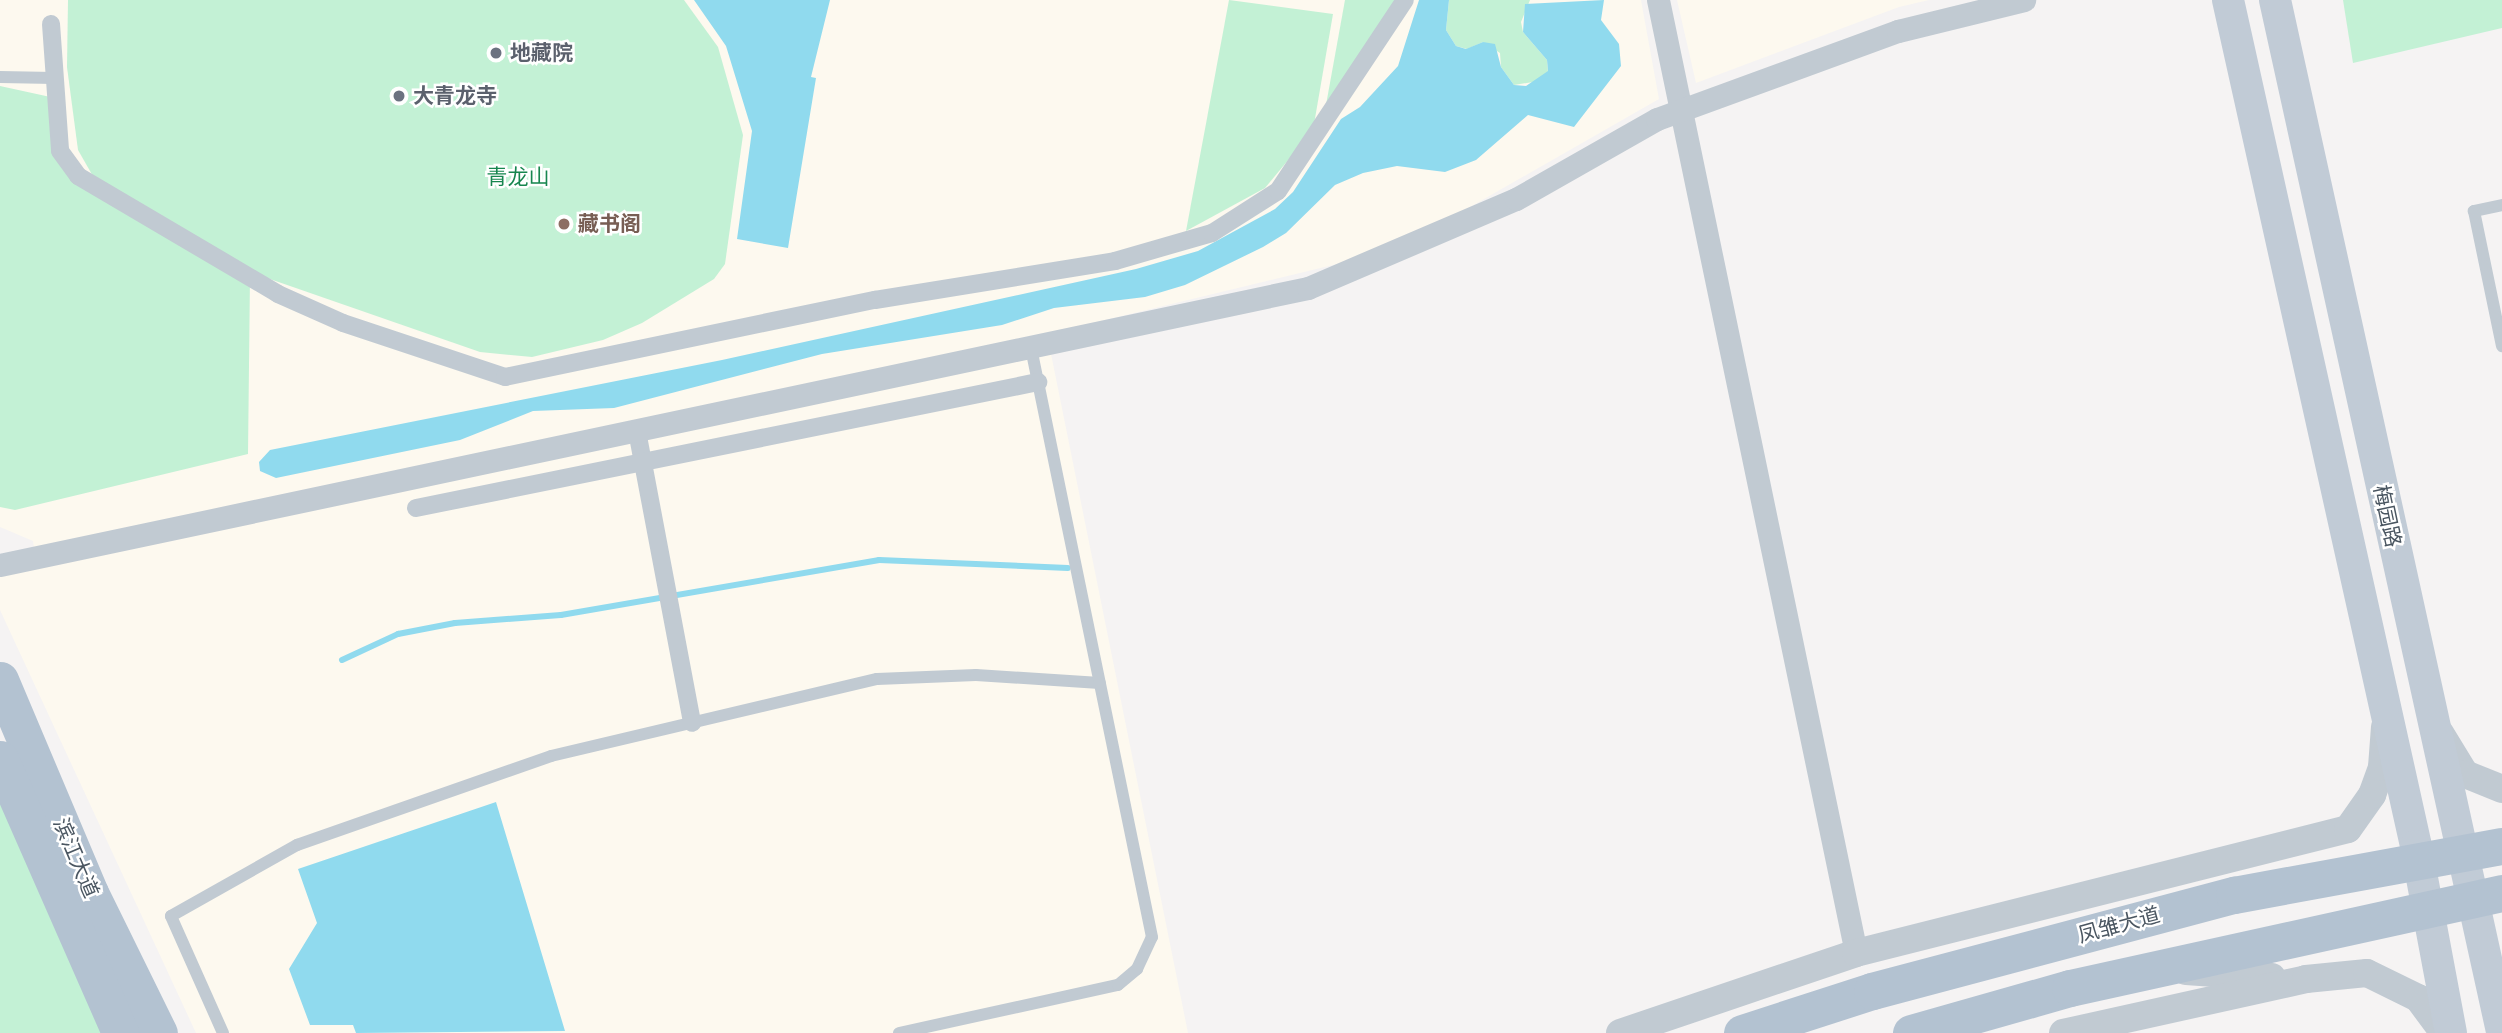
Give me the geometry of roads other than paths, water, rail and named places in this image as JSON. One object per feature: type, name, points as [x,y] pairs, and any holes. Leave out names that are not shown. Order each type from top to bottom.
[{"type":"main road","name":"梅园路","points":[[2228,0],[2419,862],[2451,1033]]},
{"type":"main road","name":"梅园路","points":[[2274,0],[2462,855],[2487,896],[2501,1019]]},
{"type":"main road","name":"滨江大道","points":[[0,680],[90,893],[159,1033]]},
{"type":"main road","name":"滨江大道","points":[[0,759],[120,1033]]},
{"type":"main road","name":"凤雏大道","points":[[1742,1033],[1872,991],[2234,895],[2502,846]]},
{"type":"main road","points":[[1911,1033],[2156,968],[2487,896]]},
{"type":"street","points":[[51,24],[60,151],[78,176],[278,294],[343,323],[505,377],[876,300],[1115,261],[1212,233],[1278,191],[1405,0]]},
{"type":"street","points":[[1658,0],[1856,953]]},
{"type":"street","points":[[0,565],[1308,288],[1516,199],[1657,119],[1898,31],[2024,0]]},
{"type":"street","points":[[416,508],[1038,382]]},
{"type":"street","points":[[637,431],[692,723]]},
{"type":"street","points":[[2428,704],[2446,745],[2465,774],[2502,789]]},
{"type":"street","points":[[1620,1033],[1856,953],[2348,829],[2372,795],[2382,767],[2386,710]]},
{"type":"street","points":[[2169,874],[2300,884]]},
{"type":"street","points":[[2156,968],[2306,979]]},
{"type":"street","points":[[2063,1033],[2306,979],[2367,973],[2418,998],[2444,1033]]},
{"type":"lane","points":[[0,78],[54,78]]},
{"type":"lane","points":[[2502,205],[2474,211],[2502,346]]},
{"type":"lane","points":[[899,1033],[1118,985],[1137,969],[1152,937],[1031,348]]},
{"type":"lane","points":[[223,1033],[171,916],[297,845],[378,814],[551,756],[877,679],[976,675],[1100,683]]},
{"type":"water","points":[[694,0],[830,0],[811,77],[816,78],[788,248],[737,239],[752,131],[726,46]]},
{"type":"water","points":[[1419,0],[1449,0],[1446,30],[1456,46],[1466,49],[1483,42],[1495,44],[1501,67],[1514,85],[1526,86],[1548,71],[1547,60],[1523,32],[1525,4],[1604,0],[1601,20],[1619,44],[1621,66],[1574,127],[1528,115],[1476,160],[1445,172],[1397,166],[1363,173],[1335,185],[1286,233],[1263,247],[1185,285],[1145,297],[1054,308],[1002,325],[822,354],[614,408],[533,411],[460,440],[276,478],[260,471],[259,462],[270,450],[722,360],[1136,269],[1198,251],[1275,209],[1293,192],[1341,119],[1360,107],[1398,66]]},
{"type":"water","points":[[496,802],[565,1031],[356,1033],[353,1025],[310,1025],[289,969],[317,923],[298,869]]},
{"type":"waterway","points":[[342,660],[398,634],[455,623],[561,615],[879,560],[1068,568]]},
{"type":"place","name":"地藏院","points":[[496,53]]},
{"type":"place","name":"大青龙寺","points":[[399,96]]},
{"type":"place","name":"藏书阁","points":[[564,224]]},
{"type":"park label","name":"青龙山","points":[[518,177]]}]
